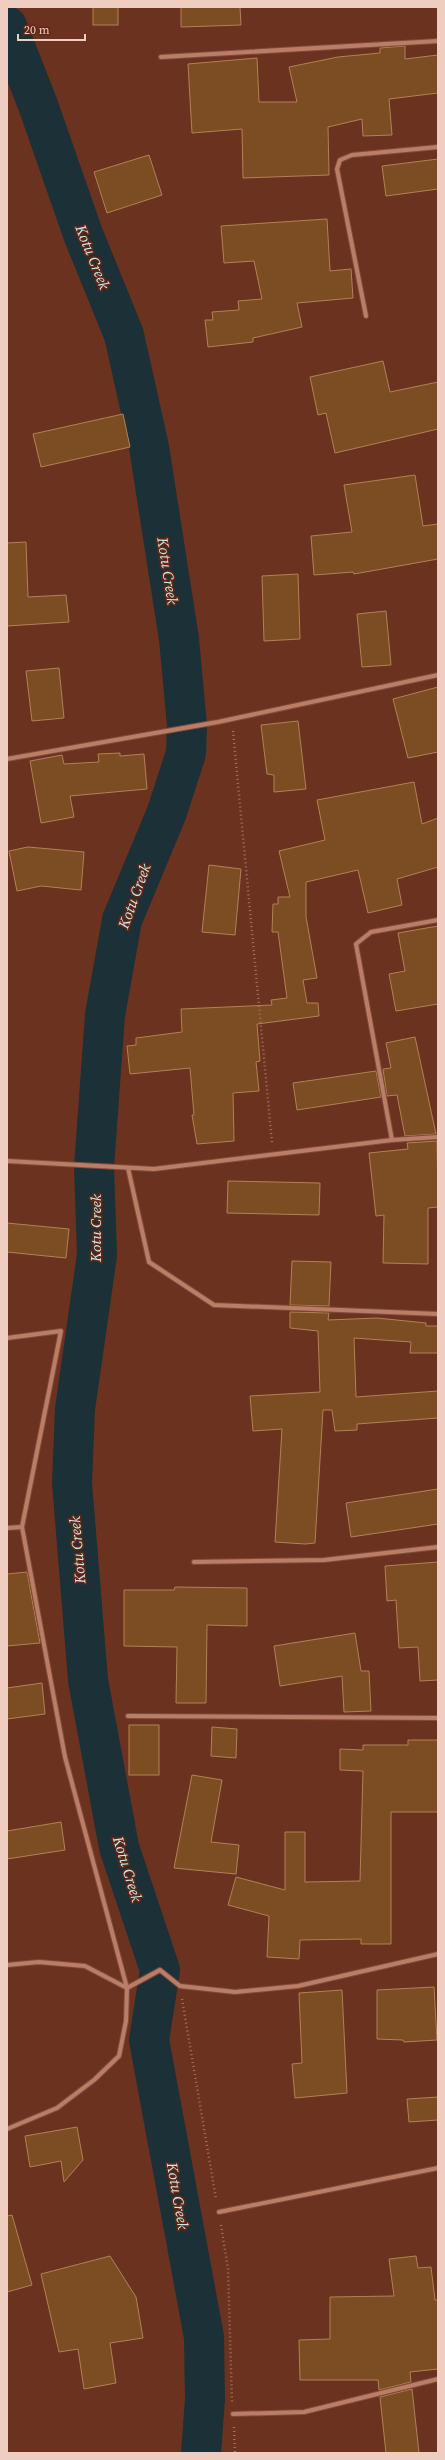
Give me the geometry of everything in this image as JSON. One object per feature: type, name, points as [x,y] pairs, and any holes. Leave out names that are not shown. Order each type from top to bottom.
[{"type":"street","points":[[161,57],[438,40]]},
{"type":"street","points":[[366,316],[338,169],[340,160],[352,155],[438,147]]},
{"type":"street","points":[[7,759],[232,719],[438,675]]},
{"type":"street","points":[[392,1140],[356,944],[371,932],[438,920]]},
{"type":"street","points":[[7,1161],[154,1169],[392,1140],[438,1137]]},
{"type":"street","points":[[128,1168],[149,1262],[214,1305],[438,1314]]},
{"type":"street","points":[[7,1338],[61,1332],[22,1527],[65,1757],[127,1988],[126,2021],[119,2056],[94,2080],[57,2108],[7,2129]]},
{"type":"street","points":[[7,1528],[22,1527]]},
{"type":"street","points":[[194,1562],[324,1560],[438,1547]]},
{"type":"street","points":[[128,1716],[438,1718]]},
{"type":"street","points":[[127,1988],[160,1970],[180,1986],[235,1992],[298,1986],[438,1954]]},
{"type":"street","points":[[7,1965],[40,1962],[85,1966],[127,1988]]},
{"type":"street","points":[[219,2212],[438,2168]]},
{"type":"street","points":[[233,2414],[304,2412],[438,2379]]},
{"type":"path","points":[[232,719],[273,1154]]},
{"type":"building","points":[[93,7],[118,7],[118,25],[93,25]]},
{"type":"building","points":[[181,7],[240,7],[241,25],[181,27]]},
{"type":"building","points":[[405,46],[405,59],[438,55],[438,93],[389,99],[392,135],[363,136],[362,119],[328,127],[329,175],[243,178],[242,129],[192,133],[188,64],[257,58],[259,102],[297,102],[289,67],[338,57],[380,53],[380,48]]},
{"type":"building","points":[[149,155],[162,195],[107,213],[94,172]]},
{"type":"building","points":[[438,159],[438,189],[386,196],[382,166]]},
{"type":"building","points":[[327,219],[330,271],[351,269],[353,298],[297,303],[302,327],[253,338],[253,342],[208,347],[205,320],[213,320],[212,312],[239,310],[238,301],[262,299],[254,261],[224,263],[221,226]]},
{"type":"building","points":[[383,361],[390,392],[438,382],[438,429],[335,453],[326,413],[318,415],[310,377]]},
{"type":"building","points":[[123,414],[130,447],[41,467],[33,434]]},
{"type":"building","points":[[415,475],[423,526],[438,524],[438,559],[354,574],[353,572],[314,575],[311,536],[352,532],[344,485]]},
{"type":"building","points":[[26,542],[28,597],[66,595],[69,622],[7,626],[7,543]]},
{"type":"building","points":[[298,574],[300,639],[264,641],[262,576]]},
{"type":"building","points":[[386,611],[391,665],[362,667],[357,614]]},
{"type":"building","points":[[59,668],[64,718],[32,721],[26,671]]},
{"type":"building","points":[[438,687],[438,752],[408,758],[393,699]]},
{"type":"building","points":[[298,721],[306,789],[274,792],[274,775],[267,774],[261,725]]},
{"type":"building","points":[[120,753],[120,756],[144,754],[147,789],[70,796],[74,817],[41,823],[30,761],[62,755],[64,764],[99,762],[98,754]]},
{"type":"building","points":[[414,782],[422,824],[438,818],[438,867],[397,879],[402,905],[368,913],[358,870],[306,882],[306,917],[317,978],[303,980],[307,1003],[318,1003],[319,1016],[257,1024],[260,1061],[256,1062],[259,1091],[233,1093],[234,1141],[197,1144],[192,1115],[194,1115],[190,1068],[130,1074],[127,1046],[136,1045],[136,1038],[182,1032],[181,1009],[272,1005],[271,1000],[287,998],[278,932],[272,932],[273,904],[278,904],[278,897],[290,897],[279,851],[325,840],[317,800]]},
{"type":"building","points":[[28,847],[84,852],[81,890],[41,886],[17,891],[9,851]]},
{"type":"building","points":[[209,865],[241,869],[235,935],[202,932]]},
{"type":"building","points":[[438,926],[438,1004],[396,1011],[389,974],[405,971],[398,933]]},
{"type":"building","points":[[415,1037],[436,1134],[405,1136],[397,1095],[387,1096],[383,1069],[391,1068],[386,1043]]},
{"type":"building","points":[[376,1071],[381,1097],[297,1110],[293,1083]]},
{"type":"building","points":[[437,1141],[438,1207],[428,1208],[428,1264],[383,1263],[384,1215],[376,1216],[369,1153],[408,1149],[407,1143]]},
{"type":"building","points":[[228,1181],[320,1183],[319,1215],[227,1213]]},
{"type":"building","points":[[7,1223],[69,1229],[66,1258],[7,1252]]},
{"type":"building","points":[[292,1261],[331,1262],[329,1306],[290,1305]]},
{"type":"building","points":[[290,1312],[329,1313],[328,1320],[377,1318],[426,1323],[426,1326],[438,1326],[438,1353],[410,1353],[411,1342],[354,1338],[356,1397],[438,1391],[438,1418],[357,1424],[357,1430],[335,1431],[332,1410],[323,1410],[315,1543],[305,1544],[275,1542],[282,1429],[253,1431],[250,1396],[320,1392],[318,1331],[290,1328]]},
{"type":"building","points":[[438,1489],[438,1524],[351,1537],[346,1503]]},
{"type":"building","points":[[438,1562],[438,1680],[420,1681],[418,1647],[399,1648],[396,1600],[387,1601],[385,1566]]},
{"type":"building","points":[[27,1572],[40,1643],[7,1646],[7,1574]]},
{"type":"building","points":[[175,1587],[247,1588],[247,1626],[207,1625],[206,1703],[176,1703],[177,1647],[124,1646],[124,1590],[174,1590]]},
{"type":"building","points":[[355,1633],[361,1671],[369,1671],[371,1711],[344,1712],[342,1676],[280,1686],[274,1646]]},
{"type":"building","points":[[42,1683],[45,1714],[7,1719],[7,1688]]},
{"type":"building","points":[[129,1725],[159,1725],[159,1775],[129,1775]]},
{"type":"building","points":[[212,1727],[237,1729],[236,1758],[211,1756]]},
{"type":"building","points":[[408,1740],[438,1740],[438,1812],[391,1812],[391,1944],[361,1944],[361,1939],[300,1940],[299,1959],[267,1957],[269,1916],[228,1905],[236,1877],[285,1890],[285,1832],[305,1832],[305,1882],[360,1881],[363,1771],[340,1770],[340,1749],[363,1750],[363,1745],[408,1745]]},
{"type":"building","points":[[192,1775],[222,1780],[211,1842],[239,1845],[236,1874],[174,1868]]},
{"type":"building","points":[[61,1822],[65,1850],[7,1859],[7,1831]]},
{"type":"building","points":[[434,1987],[437,2040],[404,2042],[403,2040],[377,2039],[377,1990]]},
{"type":"building","points":[[342,1990],[347,2093],[295,2098],[292,2064],[302,2063],[299,1993]]},
{"type":"building","points":[[438,2097],[438,2120],[409,2122],[407,2099]]},
{"type":"building","points":[[77,2127],[83,2160],[64,2182],[61,2161],[30,2167],[25,2136]]},
{"type":"building","points":[[12,2215],[32,2285],[7,2292],[7,2216]]},
{"type":"building","points":[[110,2256],[136,2297],[143,2338],[110,2343],[116,2383],[84,2389],[78,2349],[59,2352],[41,2274]]},
{"type":"building","points":[[416,2256],[418,2268],[431,2267],[435,2300],[438,2300],[438,2369],[410,2372],[411,2382],[379,2390],[378,2380],[300,2380],[299,2340],[330,2339],[330,2297],[394,2296],[389,2259]]},
{"type":"building","points":[[412,2389],[419,2453],[386,2453],[380,2397]]},
{"type":"waterway","name":"Kotu Creek","points":[[7,26],[38,105],[83,234],[124,335],[149,447],[179,639],[187,726],[186,753],[167,812],[122,920],[105,1015],[94,1167],[97,1255],[75,1409],[72,1483],[88,1680],[119,1847],[160,1970],[149,2040],[204,2337],[205,2399],[201,2453]]}]
